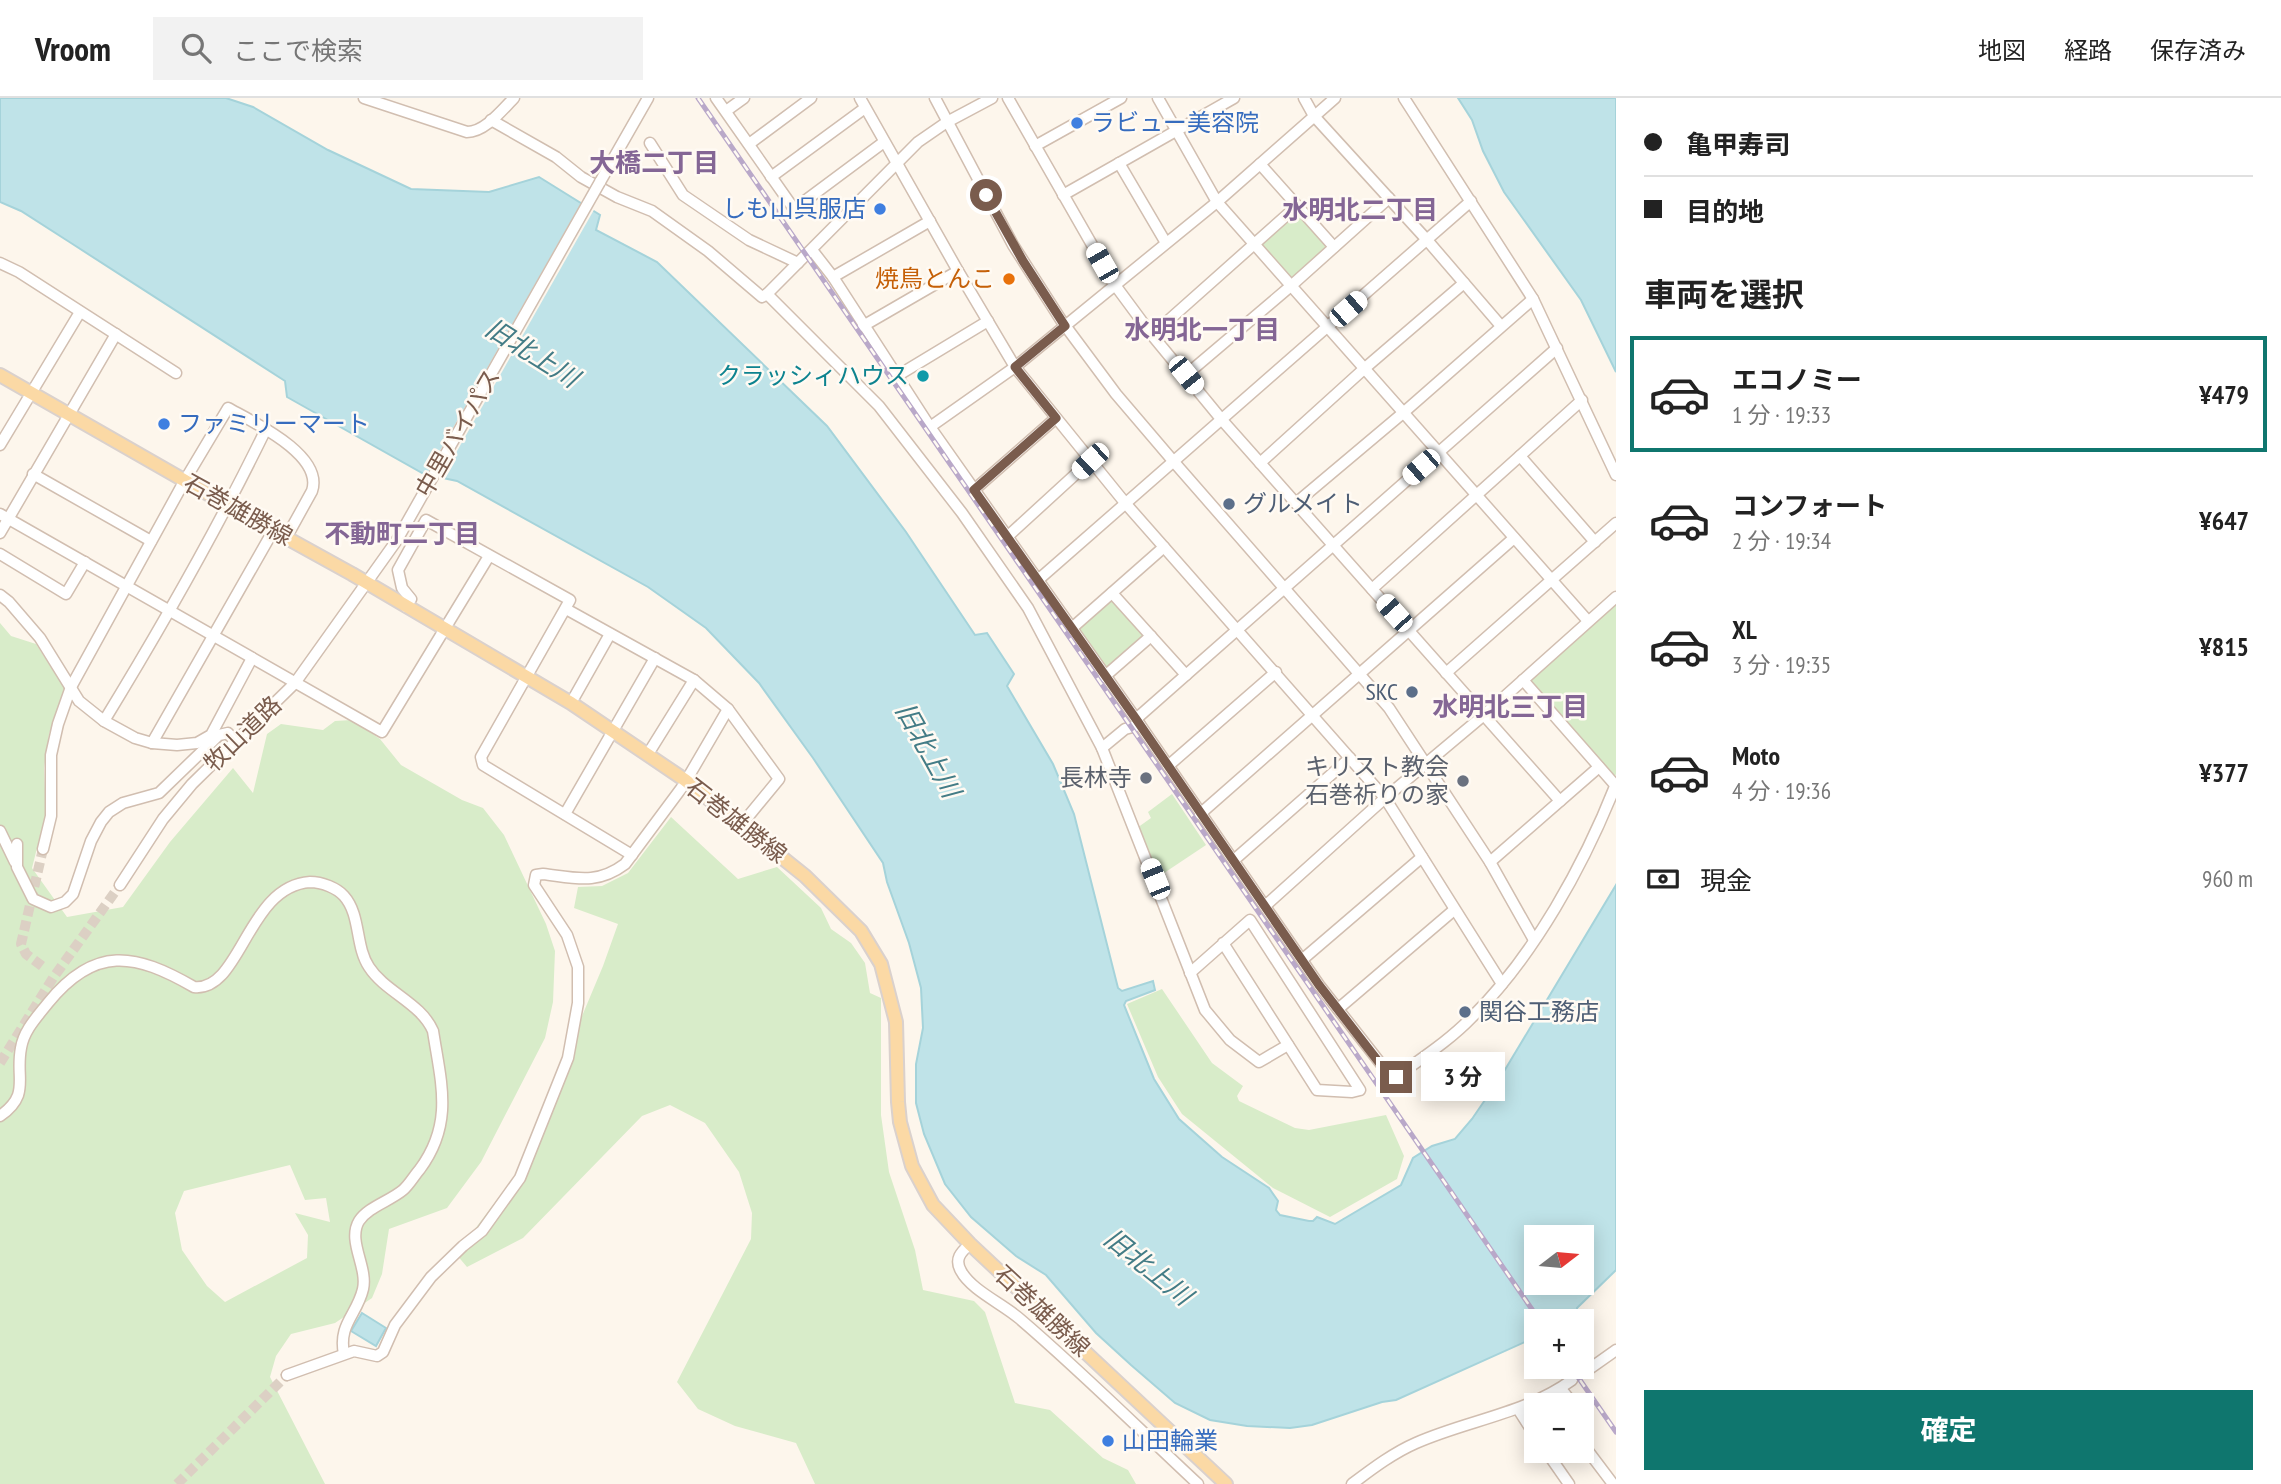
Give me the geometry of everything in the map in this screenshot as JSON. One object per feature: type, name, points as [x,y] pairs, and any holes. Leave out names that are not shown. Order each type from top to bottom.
[{"type":"main road","name":"石巻雄勝線","points":[[0,375],[367,582],[571,703],[685,780],[742,824],[833,902],[873,947],[887,979],[898,1036],[900,1122],[912,1166],[933,1205],[970,1244],[1226,1484]]},
{"type":"street","points":[[364,98],[467,132],[473,132],[491,120],[514,98]]},
{"type":"street","name":"中里バイパス","points":[[367,582],[397,540],[648,98]]},
{"type":"street","points":[[716,98],[794,209],[884,142]]},
{"type":"street","points":[[726,111],[744,98]]},
{"type":"street","points":[[749,144],[811,98]]},
{"type":"street","points":[[935,98],[1013,245],[1065,326],[1116,394],[1389,708],[1427,762],[1490,862],[1534,940]]},
{"type":"street","points":[[491,120],[556,157],[581,177],[617,197],[652,211],[708,251],[762,297],[918,142],[947,122],[992,98]]},
{"type":"street","points":[[1008,98],[1115,285],[1152,335],[1222,420],[1560,801]]},
{"type":"street","points":[[1035,146],[1121,98]]},
{"type":"street","points":[[1158,98],[1217,202],[1588,621]]},
{"type":"street","points":[[1063,195],[1234,98]]},
{"type":"street","points":[[1304,98],[1314,116],[1501,326]]},
{"type":"street","points":[[930,427],[1015,367],[1217,202],[1335,98]]},
{"type":"street","points":[[1404,98],[1533,299],[1616,475]]},
{"type":"street","points":[[771,177],[863,103],[1015,367],[1126,503],[1385,798],[1502,984]]},
{"type":"street","points":[[650,143],[682,195],[749,240],[798,263]]},
{"type":"street","points":[[1119,163],[1166,243]]},
{"type":"street","points":[[1260,164],[1334,247]]},
{"type":"street","points":[[1186,375],[1389,198]]},
{"type":"street","points":[[1038,580],[1471,201]]},
{"type":"street","points":[[1152,335],[1297,206]]},
{"type":"street","points":[[833,277],[930,221]]},
{"type":"street","points":[[812,250],[833,277],[930,427],[1104,677],[1338,1009],[1392,1078],[1452,1036],[1502,984],[1554,909],[1599,826],[1616,785],[1523,680]]},
{"type":"street","points":[[0,263],[19,272],[176,373]]},
{"type":"street","points":[[863,327],[958,271]]},
{"type":"street","points":[[1260,463],[1464,283]]},
{"type":"street","points":[[766,295],[879,406],[938,481],[1028,608],[1102,748],[1205,1010],[1230,1040],[1259,1062],[1288,1045]]},
{"type":"street","points":[[1296,503],[1533,299]]},
{"type":"street","points":[[0,445],[80,312]]},
{"type":"street","points":[[897,376],[988,321]]},
{"type":"street","points":[[0,533],[4,517],[33,474],[116,334]]},
{"type":"street","points":[[1102,748],[1138,722],[1186,675],[1557,348]]},
{"type":"street","points":[[1372,589],[1582,400]]},
{"type":"street","points":[[43,849],[51,816],[51,755],[71,687],[185,480],[228,408],[288,444],[314,475],[312,491],[286,538]]},
{"type":"street","points":[[974,490],[1056,418]]},
{"type":"street","points":[[104,722],[171,612],[229,506],[265,429]]},
{"type":"street","points":[[1520,456],[1595,542]]},
{"type":"street","points":[[1007,537],[1090,461]]},
{"type":"street","points":[[33,474],[151,541]]},
{"type":"street","points":[[4,517],[382,732],[489,556]]},
{"type":"street","points":[[406,607],[411,598],[402,588],[398,570],[426,520],[570,600],[481,761],[483,765],[632,855]]},
{"type":"street","points":[[1446,673],[1616,523]]},
{"type":"street","points":[[152,743],[274,531]]},
{"type":"street","points":[[1200,814],[1514,538]]},
{"type":"street","points":[[1072,628],[1164,547]]},
{"type":"street","points":[[0,554],[66,594],[85,562]]},
{"type":"street","name":"牧山道路","points":[[120,885],[163,820],[192,784],[295,683],[367,582]]},
{"type":"street","points":[[1112,593],[1186,675]]},
{"type":"street","points":[[0,595],[32,628],[79,701],[104,722],[135,738],[152,743],[197,743],[211,735],[252,658]]},
{"type":"street","points":[[1265,906],[1616,597]]},
{"type":"street","points":[[566,609],[694,680],[727,709],[779,779],[742,824]]},
{"type":"street","points":[[571,703],[610,634]]},
{"type":"street","points":[[1104,677],[1151,636]]},
{"type":"street","points":[[565,814],[654,658]]},
{"type":"street","points":[[1168,766],[1276,672]]},
{"type":"street","points":[[648,754],[694,680]]},
{"type":"street","points":[[287,1375],[354,1351],[377,1356],[383,1352],[395,1325],[431,1277],[482,1231],[520,1178],[568,1058],[578,1003],[578,967],[573,949],[567,935],[534,885],[534,879],[543,874],[597,879],[613,873],[625,864],[685,780],[727,709]]},
{"type":"street","points":[[0,831],[33,899],[51,907],[65,902],[73,894],[91,841],[108,812],[122,803],[159,793],[219,735],[228,733],[236,742]]},
{"type":"street","points":[[1234,860],[1350,758]]},
{"type":"street","points":[[1490,862],[1599,766]]},
{"type":"street","points":[[17,867],[18,844]]},
{"type":"street","points":[[1303,959],[1422,857]]},
{"type":"street","points":[[0,1116],[18,1099],[21,1047],[28,1029],[55,994],[77,973],[86,967],[122,958],[145,963],[194,987],[202,988],[218,980],[270,901],[287,887],[317,882],[337,891],[344,896],[352,911],[359,945],[368,965],[429,1021],[443,1094],[442,1118],[433,1152],[405,1188],[364,1215],[358,1223],[356,1233],[364,1276],[363,1290],[343,1331],[341,1341],[344,1354]]},
{"type":"street","points":[[1338,1009],[1454,910]]},
{"type":"street","points":[[1190,973],[1223,943],[1250,920],[1360,1090],[1317,1090],[1223,943]]},
{"type":"street","points":[[970,1244],[958,1260],[959,1268],[969,1281],[1018,1317],[1198,1484]]},
{"type":"street","points":[[1594,1366],[1616,1350]]},
{"type":"street","points":[[1352,1484],[1415,1443],[1518,1409],[1561,1389],[1572,1380]]},
{"type":"street","points":[[1561,1389],[1564,1393]]},
{"type":"street","points":[[1518,1409],[1524,1418]]},
{"type":"street","points":[[1594,1459],[1613,1484]]},
{"type":"street","points":[[1554,1463],[1569,1484]]},
{"type":"green space","points":[[1296,210],[1331,247],[1297,277],[1291,278],[1262,245],[1263,240]]},
{"type":"green space","points":[[1114,597],[1146,636],[1106,671],[1076,629]]},
{"type":"green space","points":[[1616,603],[1616,774],[1614,779],[1531,680]]},
{"type":"green space","points":[[0,623],[11,636],[36,644],[65,689],[49,734],[44,768],[46,812],[32,868],[67,917],[123,907],[170,842],[233,768],[253,793],[267,734],[281,724],[323,730],[335,721],[352,720],[380,739],[401,765],[462,800],[483,808],[504,835],[546,924],[555,951],[553,1002],[545,1038],[481,1162],[447,1208],[389,1229],[382,1274],[372,1298],[335,1323],[291,1334],[276,1356],[270,1377],[325,1484],[0,1484]],"holes":[[[290,1165],[305,1200],[326,1198],[330,1222],[295,1213],[308,1235],[307,1258],[225,1302],[207,1286],[182,1250],[175,1213],[184,1191]]]},
{"type":"green space","points":[[1172,794],[1206,845],[1155,879],[1137,828],[1151,818],[1148,812]]},
{"type":"green space","points":[[671,817],[738,879],[777,867],[821,908],[831,929],[851,943],[865,963],[870,993],[881,998],[881,1115],[889,1172],[915,1250],[923,1290],[974,1301],[985,1312],[1015,1403],[1050,1410],[1103,1458],[1128,1470],[1136,1484],[815,1484],[796,1443],[735,1426],[698,1409],[677,1382],[751,1239],[752,1213],[739,1172],[705,1123],[670,1105],[642,1116],[523,1238],[467,1267],[456,1254],[515,1176],[618,924],[574,908],[578,887],[602,886],[628,873]]},
{"type":"green space","points":[[1162,989],[1212,1063],[1243,1086],[1237,1096],[1239,1101],[1295,1128],[1309,1130],[1386,1115],[1404,1156],[1397,1179],[1330,1217],[1273,1188],[1182,1114],[1158,1077],[1127,1004]]},
{"type":"water","name":"旧北上川","points":[[0,98],[226,98],[253,107],[328,150],[411,189],[489,192],[539,177],[600,215],[596,230],[657,262],[827,426],[906,532],[975,635],[987,633],[1014,674],[1007,686],[1053,764],[1074,814],[1118,988],[1122,991],[1153,981],[1155,990],[1126,1001],[1124,1005],[1154,1079],[1179,1119],[1222,1157],[1269,1188],[1278,1201],[1276,1210],[1280,1215],[1309,1221],[1317,1217],[1335,1224],[1401,1185],[1413,1158],[1432,1146],[1455,1139],[1500,1078],[1616,885],[1616,1270],[1594,1291],[1594,1225],[1524,1225],[1524,1295],[1590,1295],[1577,1309],[1524,1309],[1524,1342],[1396,1400],[1312,1425],[1290,1428],[1247,1426],[1210,1420],[1175,1403],[1096,1333],[1046,1275],[1016,1256],[971,1217],[945,1184],[924,1134],[916,1103],[916,1064],[923,1028],[921,988],[883,863],[759,683],[706,628],[648,587],[457,481],[424,474],[287,397],[285,381],[21,211],[0,202]]},
{"type":"water","points":[[1458,98],[1616,98],[1616,372],[1581,300],[1504,192],[1483,151],[1472,120]]},
{"type":"water","points":[[362,1313],[386,1328],[376,1346],[351,1331]]},
{"type":"pier","points":[[583,200],[595,208],[440,481],[425,477]]},
{"type":"tunnel","points":[[42,966],[26,954],[21,944],[43,849]]},
{"type":"tunnel","points":[[0,1063],[53,978],[120,885]]},
{"type":"tunnel","points":[[177,1484],[287,1375]]},
{"type":"railway","points":[[698,98],[1532,1309]]},
{"type":"railway","points":[[1579,1379],[1616,1432]]},
{"type":"place","name":"ラビュー美容院","points":[[1077,123]]},
{"type":"place","name":"しも山呉服店","points":[[880,209]]},
{"type":"place","name":"焼鳥とんこ","points":[[1009,279]]},
{"type":"place","name":"クラッシィハウス","points":[[923,376]]},
{"type":"place","name":"ファミリーマート","points":[[164,424]]},
{"type":"place","name":"グルメイト","points":[[1229,504]]},
{"type":"place","name":"SKC","points":[[1412,692]]},
{"type":"place","name":"長林寺","points":[[1146,778]]},
{"type":"place","name":"キリスト教会 石巻祈りの家","points":[[1463,781]]},
{"type":"place","name":"関谷工務店","points":[[1465,1012]]},
{"type":"place","name":"山田輪業","points":[[1108,1441]]},
{"type":"district","name":"大橋二丁目","points":[[654,163]]},
{"type":"district","name":"水明北二丁目","points":[[1360,210]]},
{"type":"district","name":"水明北一丁目","points":[[1202,330]]},
{"type":"district","name":"不動町二丁目","points":[[402,534]]},
{"type":"district","name":"水明北三丁目","points":[[1510,707]]},
{"type":"route","points":[[986,195],[1013,245],[1065,326],[1015,367],[1056,418],[974,490],[1319,985],[1388,1074],[1392,1078],[1396,1077]]}]
